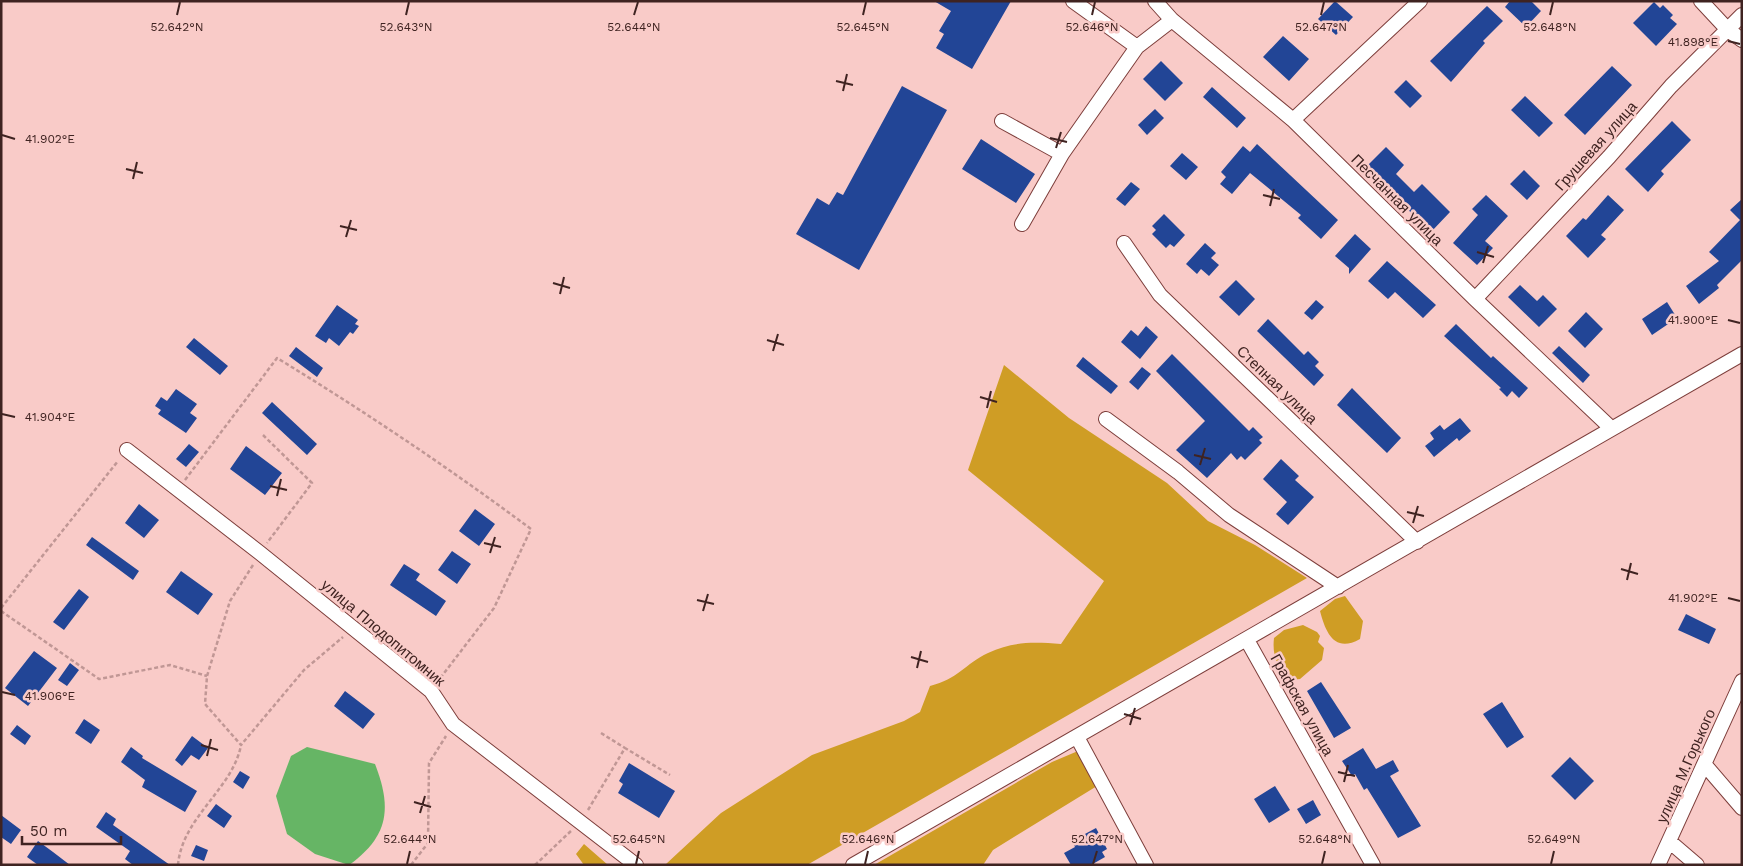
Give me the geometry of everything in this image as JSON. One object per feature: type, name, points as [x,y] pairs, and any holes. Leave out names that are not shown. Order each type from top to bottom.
[{"type":"street","points":[[1073,1],[1137,47]]},
{"type":"street","name":"Песчанная улица","points":[[1155,1],[1172,20],[1293,120],[1474,299],[1611,428]]},
{"type":"street","points":[[1293,120],[1420,1]]},
{"type":"street","points":[[1701,1],[1728,30],[1742,40]]},
{"type":"street","name":"Грушевая улица","points":[[1474,299],[1609,157],[1672,86],[1742,15]]},
{"type":"street","points":[[1022,224],[1062,154],[1137,47],[1172,20]]},
{"type":"street","points":[[1002,120],[1062,154]]},
{"type":"street","name":"Степная улица","points":[[1124,243],[1160,294],[1417,542]]},
{"type":"street","points":[[853,865],[1742,354]]},
{"type":"street","points":[[1106,419],[1178,472],[1229,515],[1338,587]]},
{"type":"street","name":"улица Плодопитомник","points":[[127,450],[260,552],[430,691],[453,724],[636,865]]},
{"type":"street","name":"Графская улица","points":[[1247,640],[1373,865]]},
{"type":"street","name":"улица М.Горького","points":[[1658,865],[1739,697],[1742,681]]},
{"type":"street","points":[[1077,737],[1146,865]]},
{"type":"street","points":[[1705,765],[1742,808]]},
{"type":"street","points":[[1670,841],[1697,865]]},
{"type":"path","points":[[178,489],[277,358],[350,403],[479,490],[531,529],[494,608],[430,691]]},
{"type":"path","points":[[241,745],[205,704],[207,676],[230,601],[260,552],[312,483],[263,435]]},
{"type":"path","points":[[127,450],[1,610],[99,679],[170,665],[207,676]]},
{"type":"path","points":[[178,865],[193,825],[238,762],[241,745],[304,670],[354,628]]},
{"type":"path","points":[[411,865],[428,843],[429,763],[453,724]]},
{"type":"path","points":[[601,733],[670,775]]},
{"type":"path","points":[[534,865],[580,822],[625,748]]},
{"type":"shaded area","points":[[1004,365],[1069,418],[1167,483],[1208,521],[1255,545],[1307,578],[807,865],[666,864],[721,813],[812,755],[904,721],[920,712],[930,686],[955,675],[980,657],[997,649],[1015,644],[1061,644],[1104,581],[968,470]]},
{"type":"shaded area","points":[[1345,596],[1363,621],[1360,639],[1344,644],[1333,639],[1329,634],[1320,611],[1335,599]]},
{"type":"shaded area","points":[[1303,625],[1317,632],[1320,636],[1318,642],[1324,648],[1322,660],[1300,679],[1290,680],[1276,661],[1274,638],[1284,630]]},
{"type":"shaded area","points":[[307,747],[375,764],[384,794],[385,808],[383,820],[379,832],[372,843],[349,865],[315,854],[287,834],[276,796],[291,756]]},
{"type":"shaded area","points":[[1078,751],[1097,786],[993,850],[983,865],[874,865],[1052,762]]},
{"type":"shaded area","points":[[584,844],[608,865],[584,865],[576,854]]},
{"type":"building","points":[[934,1],[1011,1],[972,69],[936,48],[944,34],[939,31],[951,11]]},
{"type":"building","points":[[1335,1],[1353,17],[1336,35],[1318,19]]},
{"type":"building","points":[[1510,1],[1531,1],[1541,11],[1526,27],[1505,7]]},
{"type":"building","points":[[1654,2],[1660,8],[1663,5],[1673,15],[1670,18],[1677,24],[1656,46],[1633,23]]},
{"type":"building","points":[[1487,6],[1503,21],[1483,41],[1485,43],[1451,82],[1430,61]]},
{"type":"building","points":[[1283,36],[1309,59],[1289,81],[1263,57]]},
{"type":"building","points":[[1161,61],[1183,83],[1165,101],[1143,79]]},
{"type":"building","points":[[1612,66],[1632,85],[1585,135],[1564,115]]},
{"type":"building","points":[[1406,80],[1422,96],[1410,108],[1394,92]]},
{"type":"building","points":[[902,86],[947,110],[859,270],[796,234],[817,198],[829,205],[837,192],[843,195]]},
{"type":"building","points":[[1212,87],[1246,118],[1237,128],[1203,97]]},
{"type":"building","points":[[1525,96],[1553,123],[1539,137],[1511,110]]},
{"type":"building","points":[[1155,109],[1164,118],[1147,135],[1138,125]]},
{"type":"building","points":[[1672,121],[1691,140],[1661,171],[1664,174],[1648,192],[1625,169]]},
{"type":"building","points":[[981,139],[1035,174],[1016,203],[962,169]]},
{"type":"building","points":[[1257,144],[1338,220],[1321,239],[1298,218],[1301,215],[1250,173],[1232,194],[1220,184],[1226,177],[1221,172],[1243,146],[1250,152]]},
{"type":"building","points":[[1386,147],[1404,165],[1396,174],[1414,192],[1422,184],[1450,212],[1431,232],[1365,168]]},
{"type":"building","points":[[1182,153],[1198,167],[1186,180],[1170,166]]},
{"type":"building","points":[[1524,170],[1540,186],[1527,200],[1510,184]]},
{"type":"building","points":[[1131,182],[1140,189],[1125,206],[1116,199]]},
{"type":"building","points":[[1486,195],[1508,216],[1485,241],[1493,248],[1477,265],[1453,243],[1478,215],[1472,209]]},
{"type":"building","points":[[1608,195],[1624,210],[1601,235],[1606,239],[1588,258],[1566,236],[1583,218],[1586,220]]},
{"type":"building","points":[[1742,199],[1742,260],[1717,285],[1719,288],[1699,304],[1686,286],[1719,261],[1709,252],[1740,220],[1730,210]]},
{"type":"building","points":[[1164,214],[1185,235],[1174,247],[1170,244],[1166,248],[1152,234],[1156,230],[1152,226]]},
{"type":"building","points":[[1355,234],[1371,249],[1349,274],[1349,268],[1335,256]]},
{"type":"building","points":[[1205,243],[1216,253],[1211,258],[1219,265],[1209,276],[1201,269],[1197,274],[1186,264]]},
{"type":"building","points":[[1387,261],[1436,305],[1423,318],[1395,292],[1388,299],[1368,281]]},
{"type":"building","points":[[1236,280],[1255,299],[1239,316],[1219,297]]},
{"type":"building","points":[[1520,285],[1537,301],[1543,295],[1557,309],[1539,327],[1508,297]]},
{"type":"building","points":[[1316,300],[1324,307],[1312,320],[1304,313]]},
{"type":"building","points":[[1667,302],[1677,318],[1652,335],[1642,319]]},
{"type":"building","points":[[337,305],[358,320],[355,324],[359,326],[353,334],[350,332],[339,346],[329,338],[326,343],[315,336]]},
{"type":"building","points":[[1586,312],[1603,329],[1585,348],[1568,331]]},
{"type":"building","points":[[1268,319],[1304,355],[1308,351],[1319,362],[1315,366],[1324,375],[1314,386],[1257,331]]},
{"type":"building","points":[[1456,324],[1491,358],[1493,356],[1528,388],[1519,398],[1512,391],[1507,397],[1499,389],[1501,388],[1444,336]]},
{"type":"building","points":[[1146,326],[1158,337],[1140,359],[1121,342],[1131,330],[1138,336]]},
{"type":"building","points":[[194,338],[228,366],[220,375],[186,347]]},
{"type":"building","points":[[1559,346],[1590,375],[1583,383],[1552,353]]},
{"type":"building","points":[[296,347],[323,368],[317,377],[289,356]]},
{"type":"building","points":[[1172,354],[1249,431],[1253,427],[1263,437],[1259,440],[1262,443],[1245,460],[1241,456],[1237,460],[1231,453],[1207,478],[1176,450],[1205,421],[1156,371]]},
{"type":"building","points":[[1083,357],[1118,386],[1111,394],[1076,366]]},
{"type":"building","points":[[1142,367],[1151,374],[1138,390],[1129,382]]},
{"type":"building","points":[[1352,388],[1401,438],[1387,453],[1337,405]]},
{"type":"building","points":[[176,389],[197,404],[190,413],[197,418],[186,433],[158,414],[161,410],[155,406],[161,397],[167,401]]},
{"type":"building","points":[[272,402],[317,444],[307,455],[262,413]]},
{"type":"building","points":[[1460,418],[1471,431],[1459,441],[1457,438],[1434,457],[1425,446],[1434,439],[1430,433],[1440,425],[1444,430]]},
{"type":"building","points":[[189,444],[199,452],[186,467],[176,459]]},
{"type":"building","points":[[246,446],[282,473],[265,495],[230,469]]},
{"type":"building","points":[[1281,459],[1299,476],[1295,480],[1314,497],[1288,525],[1276,514],[1287,502],[1263,479]]},
{"type":"building","points":[[139,504],[159,520],[144,538],[125,523]]},
{"type":"building","points":[[475,509],[495,524],[479,546],[459,531]]},
{"type":"building","points":[[92,537],[139,571],[133,580],[86,545]]},
{"type":"building","points":[[452,551],[471,564],[457,584],[438,570]]},
{"type":"building","points":[[404,564],[420,574],[416,580],[446,601],[436,616],[390,585]]},
{"type":"building","points":[[181,571],[213,594],[198,615],[166,592]]},
{"type":"building","points":[[79,589],[89,597],[64,630],[53,622]]},
{"type":"building","points":[[1686,614],[1716,629],[1709,644],[1678,630]]},
{"type":"building","points":[[34,651],[57,668],[28,706],[5,688]]},
{"type":"building","points":[[70,663],[79,670],[67,686],[58,680]]},
{"type":"building","points":[[1321,682],[1351,728],[1334,738],[1307,691]]},
{"type":"building","points":[[345,691],[375,714],[363,729],[334,706]]},
{"type":"building","points":[[1502,702],[1524,737],[1507,748],[1483,714]]},
{"type":"building","points":[[84,719],[100,730],[91,744],[75,733]]},
{"type":"building","points":[[17,725],[31,736],[25,745],[10,734]]},
{"type":"building","points":[[192,736],[208,748],[199,760],[191,755],[182,766],[175,760]]},
{"type":"building","points":[[131,747],[143,756],[142,758],[197,791],[185,812],[142,787],[145,780],[121,762]]},
{"type":"building","points":[[1363,748],[1376,769],[1393,760],[1399,771],[1390,776],[1421,826],[1398,838],[1367,788],[1364,790],[1355,774],[1352,776],[1342,761]]},
{"type":"building","points":[[1570,757],[1594,781],[1575,800],[1551,776]]},
{"type":"building","points":[[629,763],[675,791],[659,818],[618,793],[623,784],[619,781]]},
{"type":"building","points":[[240,771],[250,777],[243,789],[233,782]]},
{"type":"building","points":[[1275,786],[1290,810],[1269,823],[1254,799]]},
{"type":"building","points":[[1313,800],[1321,815],[1306,824],[1297,809]]},
{"type":"building","points":[[216,804],[232,816],[224,828],[207,816]]},
{"type":"building","points":[[106,812],[116,819],[113,825],[170,865],[133,865],[125,859],[130,851],[96,827]]},
{"type":"building","points":[[1,815],[21,830],[11,844],[1,837]]},
{"type":"building","points":[[1096,828],[1107,849],[1102,852],[1105,857],[1091,865],[1071,865],[1064,853],[1075,847],[1072,841]]},
{"type":"building","points":[[38,841],[70,865],[38,865],[27,857]]},
{"type":"building","points":[[196,845],[208,850],[204,861],[191,856]]}]
